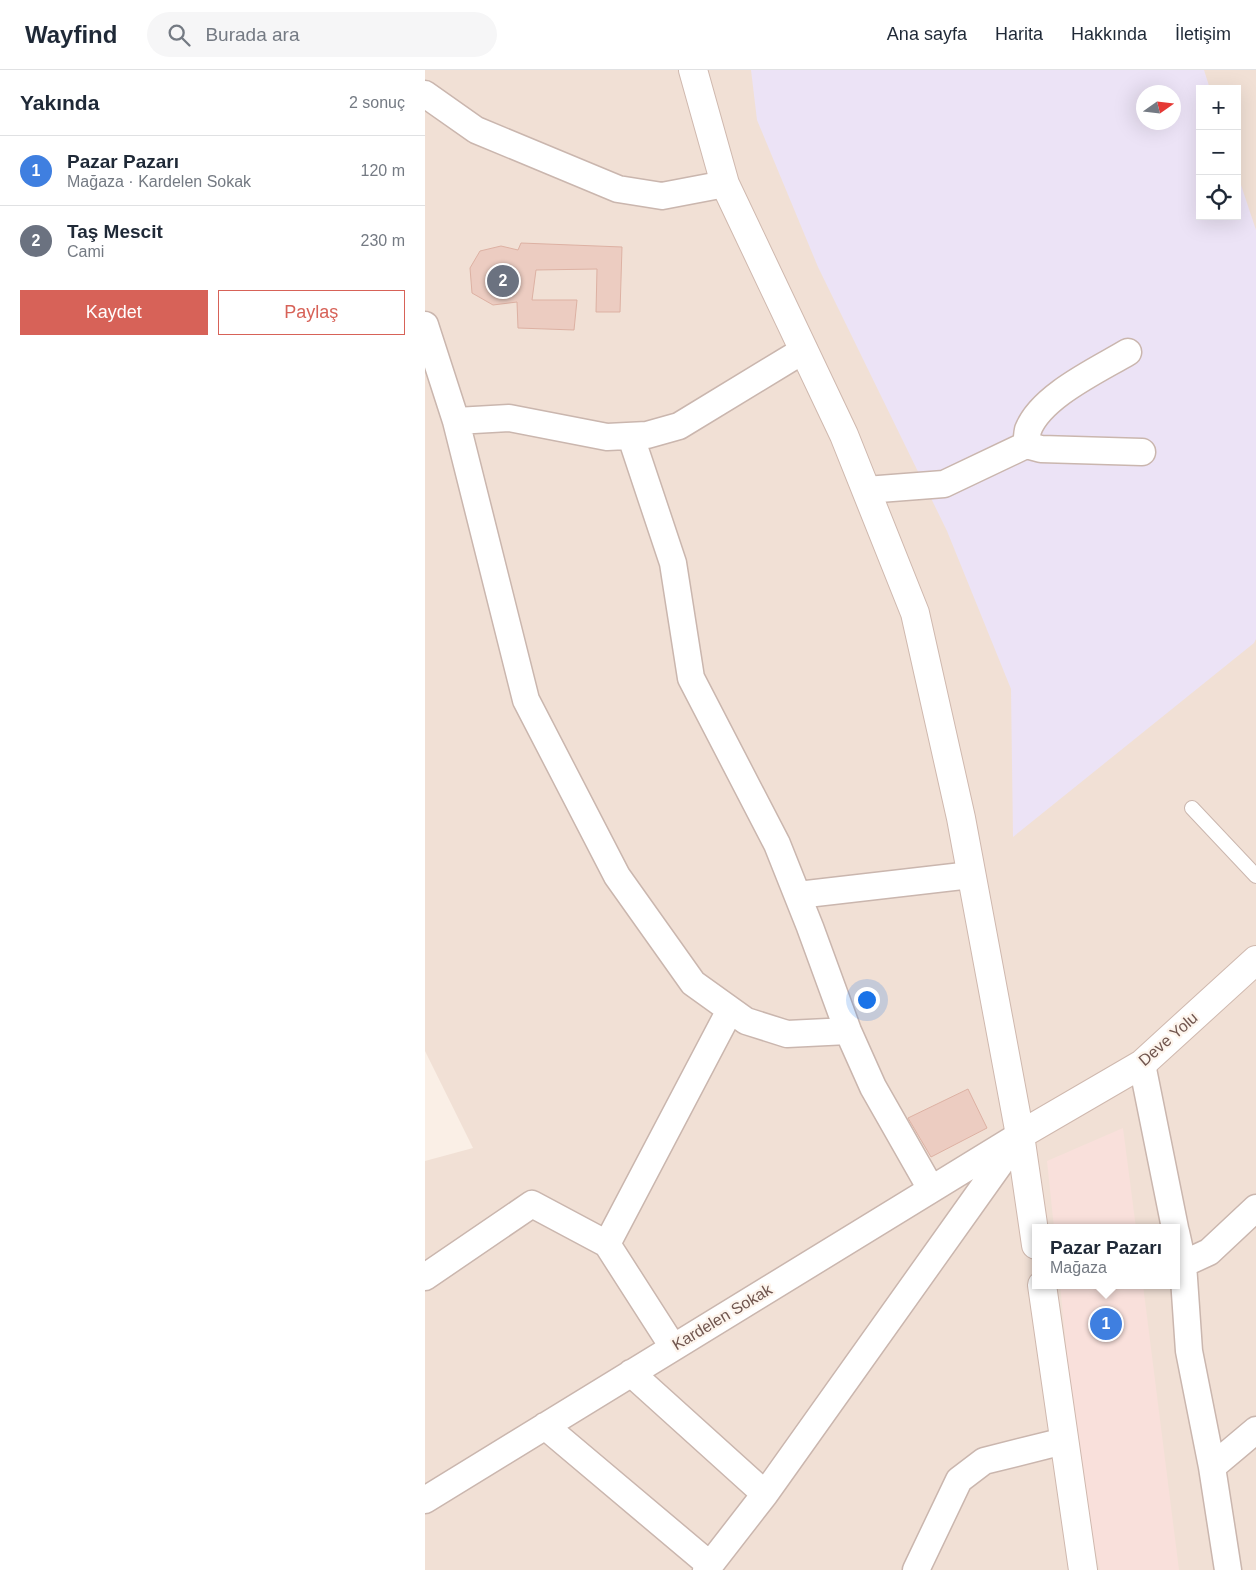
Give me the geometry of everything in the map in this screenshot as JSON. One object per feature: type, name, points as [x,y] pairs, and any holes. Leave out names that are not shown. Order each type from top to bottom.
[{"type":"street","points":[[693,70],[725,184],[844,435],[915,613],[961,818],[1020,1135],[1033,1224]]},
{"type":"street","points":[[425,94],[476,130],[618,189],[662,196],[725,184]]},
{"type":"street","points":[[425,325],[456,421],[526,700],[617,876],[693,983],[745,1021],[787,1034],[848,1031]]},
{"type":"street","points":[[456,421],[509,418],[607,437],[647,435],[679,426],[804,350]]},
{"type":"street","points":[[1026,445],[1029,430],[1039,412],[1064,390],[1128,352]]},
{"type":"street","points":[[631,437],[673,563],[691,678],[777,844],[848,1031],[873,1086],[931,1190]]},
{"type":"street","points":[[866,490],[944,484],[1026,445],[1041,449],[1142,452]]},
{"type":"street","points":[[798,896],[971,875]]},
{"type":"street","name":"Deve Yolu","points":[[1020,1135],[1142,1064],[1256,960]]},
{"type":"street","points":[[607,1244],[730,1010]]},
{"type":"street","points":[[1142,1064],[1174,1224]]},
{"type":"street","points":[[545,1426],[708,1568],[765,1494],[1020,1135]]},
{"type":"street","name":"Kardelen Sokak","points":[[425,1500],[1020,1135]]},
{"type":"street","points":[[425,1276],[532,1204],[607,1244],[673,1347]]},
{"type":"street","points":[[1183,1264],[1209,1252],[1256,1208]]},
{"type":"street","points":[[1180,1250],[1183,1264],[1189,1351],[1212,1468],[1228,1570]]},
{"type":"street","points":[[1043,1289],[1083,1570]]},
{"type":"street","points":[[631,1373],[765,1494]]},
{"type":"street","points":[[1212,1468],[1256,1430]]},
{"type":"street","points":[[916,1570],[959,1480],[984,1461],[1064,1441]]},
{"type":"lane","points":[[1192,808],[1256,876]]},
{"type":"shaded area","points":[[425,70],[1256,70],[1256,1570],[425,1570],[425,1161],[473,1148],[425,1051]]},
{"type":"shaded area","points":[[751,70],[1204,70],[1209,85],[1196,85],[1196,220],[1241,220],[1241,185],[1256,230],[1256,639],[1254,643],[1013,837],[1011,689],[947,531],[818,267],[757,120]]},
{"type":"shaded area","points":[[1123,1128],[1135,1224],[1054,1224],[1047,1161]]},
{"type":"shaded area","points":[[1060,1289],[1144,1289],[1179,1570],[1100,1570],[1080,1487]]},
{"type":"building","points":[[521,243],[622,247],[620,312],[596,312],[597,269],[536,270],[532,300],[577,300],[574,330],[518,328],[517,302],[493,305],[472,293],[470,268],[480,251],[501,246],[518,250]]},
{"type":"building","points":[[968,1089],[987,1128],[931,1157],[908,1118]]},
{"type":"place","name":"Taş Mescit","points":[[503,281]]},
{"type":"place","name":"Pazar Pazarı","points":[[1106,1324]]}]
